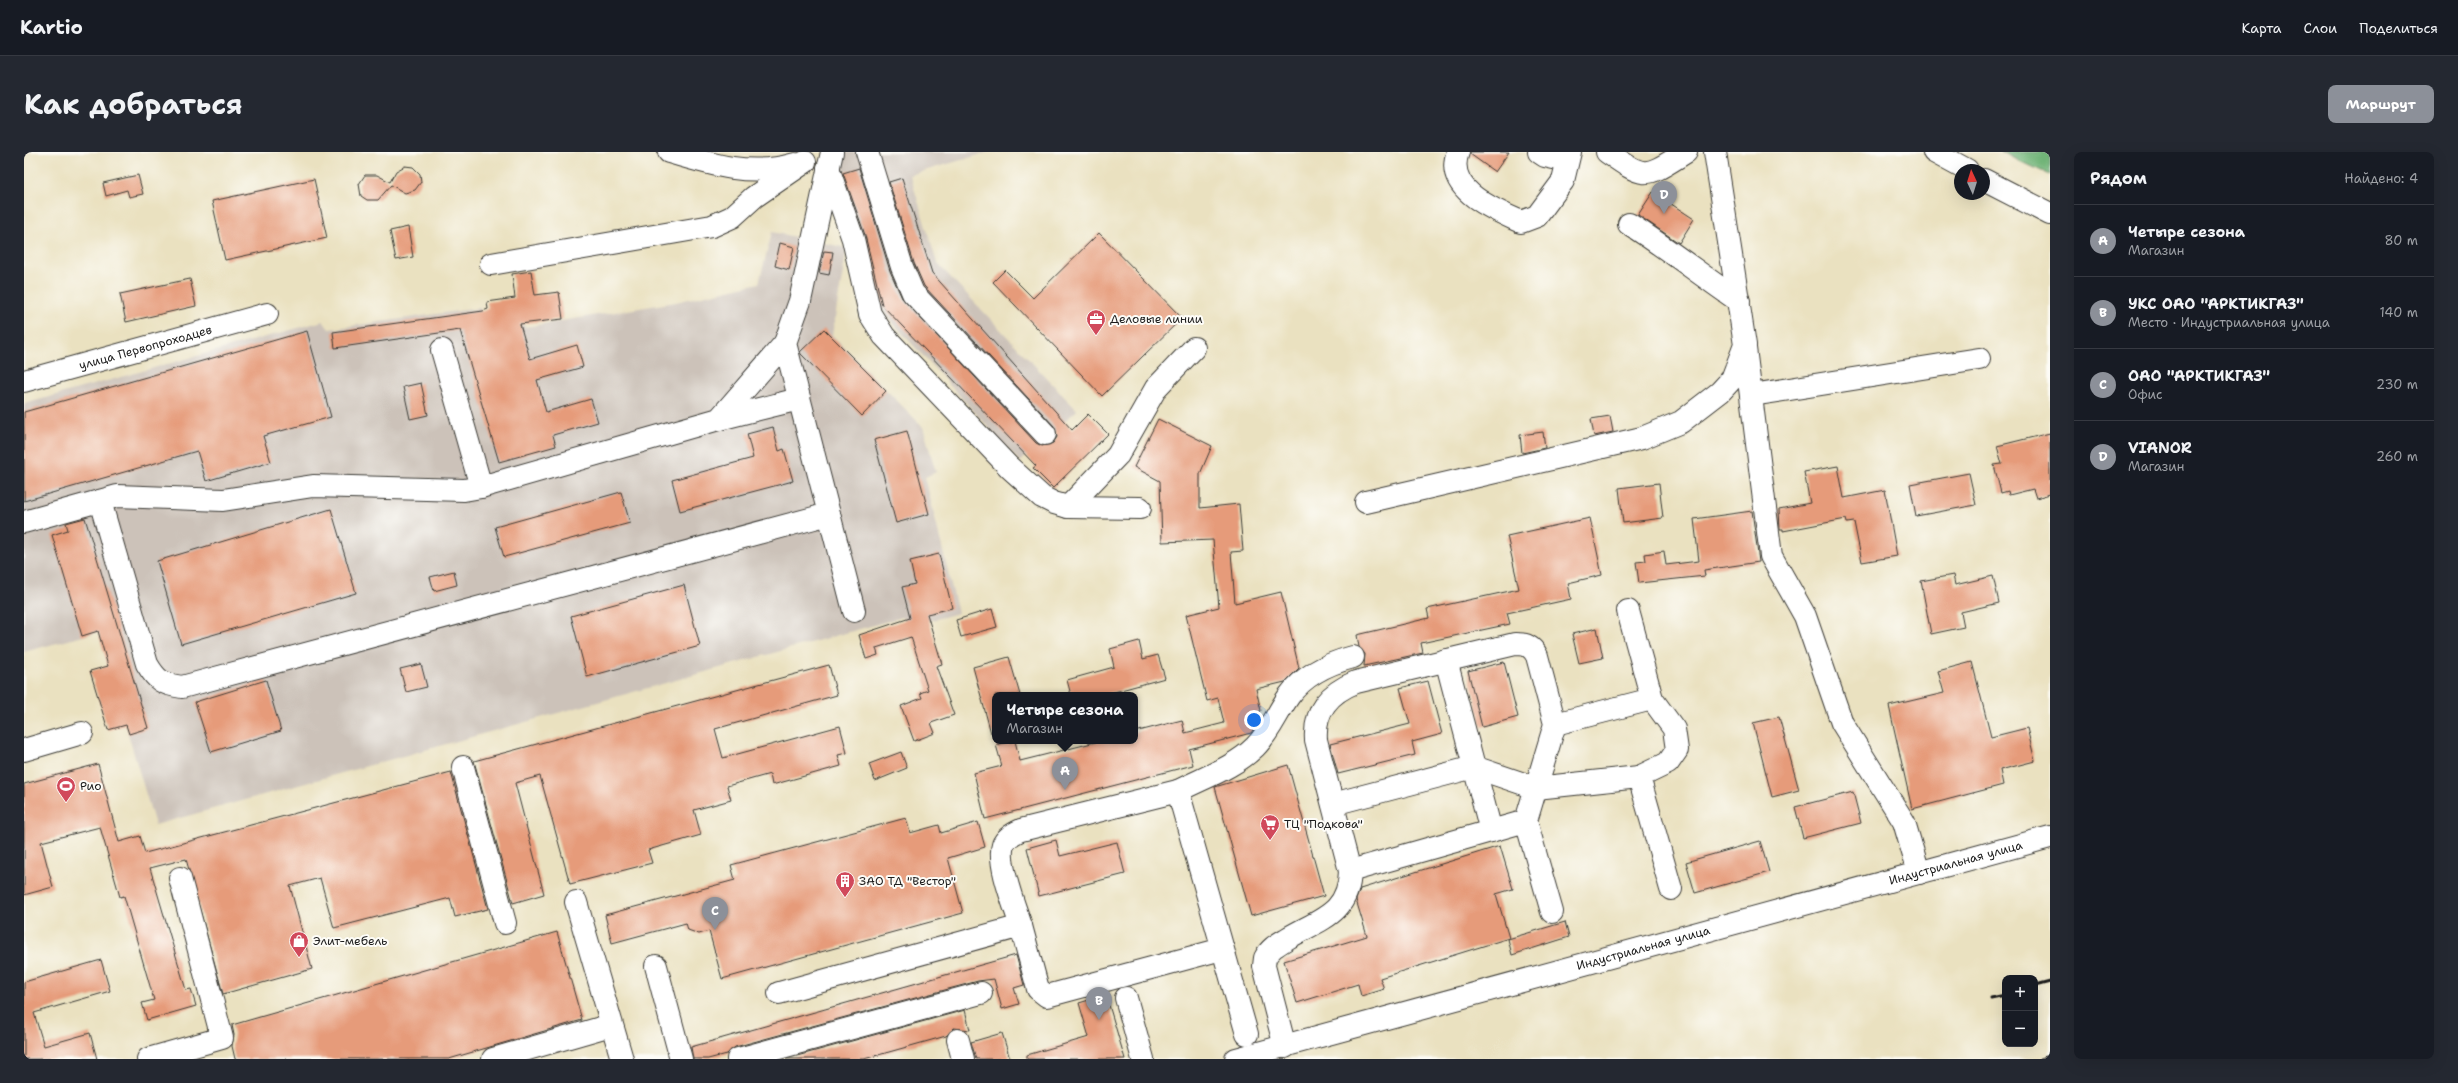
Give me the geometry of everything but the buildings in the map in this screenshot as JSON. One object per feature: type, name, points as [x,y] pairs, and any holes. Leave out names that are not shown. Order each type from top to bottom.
[{"type":"street","points":[[669,152],[725,168],[739,170],[770,170],[821,158]]},
{"type":"street","points":[[867,152],[902,267],[913,293],[1045,434]]},
{"type":"street","points":[[1458,152],[1455,159],[1457,176],[1466,190],[1495,210],[1521,222],[1537,216],[1563,181],[1568,156],[1545,156],[1540,152]]},
{"type":"street","points":[[1607,152],[1635,171],[1644,173],[1663,166],[1686,152]]},
{"type":"street","points":[[1715,152],[1739,301],[1771,556],[1805,616],[1842,723],[1904,822],[1919,873]]},
{"type":"street","points":[[1934,152],[1956,164]]},
{"type":"street","points":[[491,264],[712,226],[732,217],[754,197],[821,158]]},
{"type":"street","points":[[719,419],[784,343],[800,301],[821,158]]},
{"type":"street","points":[[821,158],[853,239],[869,309],[875,324],[1009,467],[1042,497],[1054,504],[1068,507],[1140,508]]},
{"type":"street","points":[[1990,183],[2050,214]]},
{"type":"street","points":[[1629,224],[1667,248],[1689,266],[1739,301]]},
{"type":"street","name":"улица Первопроходцев","points":[[24,382],[267,314]]},
{"type":"street","points":[[784,343],[854,611]]},
{"type":"street","points":[[1366,502],[1642,438],[1663,430],[1681,422],[1720,392],[1732,379],[1745,345]]},
{"type":"street","points":[[1068,507],[1118,455],[1156,388],[1194,348]]},
{"type":"street","points":[[442,350],[481,487]]},
{"type":"street","points":[[1752,395],[1979,359]]},
{"type":"street","points":[[24,522],[117,496],[136,495],[224,500],[313,486],[459,490],[481,487],[719,419],[799,399]]},
{"type":"street","points":[[100,501],[147,664],[155,678],[168,685],[182,687],[829,514]]},
{"type":"street","points":[[1333,804],[1474,767],[1536,788],[1639,777],[1668,763],[1677,750],[1674,729],[1652,699],[1628,611]]},
{"type":"street","points":[[1285,1047],[1264,966],[1264,958],[1276,945],[1340,906],[1350,885],[1350,871],[1316,740],[1315,726],[1318,713],[1329,698],[1341,688],[1356,682],[1515,644],[1524,644],[1533,649],[1537,656],[1555,724],[1526,821],[1552,912]]},
{"type":"street","points":[[1222,948],[1047,996],[1038,989],[1002,859],[1004,844],[1008,838],[1021,830],[1178,791],[1216,772],[1246,754],[1267,733],[1290,695],[1299,686],[1325,666],[1353,657]]},
{"type":"street","points":[[1446,660],[1491,831]]},
{"type":"street","points":[[1555,724],[1652,699]]},
{"type":"street","points":[[24,750],[82,733]]},
{"type":"street","points":[[463,767],[505,923]]},
{"type":"street","points":[[1639,777],[1672,888]]},
{"type":"street","points":[[1178,791],[1247,1034]]},
{"type":"street","points":[[1350,871],[1526,821]]},
{"type":"street","name":"Индустриальная улица","points":[[1236,1059],[1285,1047],[2050,837]]},
{"type":"street","points":[[148,1059],[203,1052],[222,1038],[180,878]]},
{"type":"street","points":[[576,902],[622,1059]]},
{"type":"street","points":[[779,993],[1021,926]]},
{"type":"street","points":[[656,966],[682,1059]]},
{"type":"street","points":[[738,1059],[981,993]]},
{"type":"street","points":[[1126,998],[1143,1059]]},
{"type":"street","points":[[494,1059],[611,1025]]},
{"type":"shaded area","points":[[844,152],[989,152],[910,175],[937,263],[1077,410],[1020,462],[881,310],[840,169]]},
{"type":"shaded area","points":[[772,232],[847,248],[832,335],[923,427],[936,472],[925,477],[958,613],[907,627],[903,617],[155,825],[98,632],[24,652],[24,404],[323,321],[329,329],[480,308],[483,331],[524,325],[525,327],[676,302],[759,283]]},
{"type":"green space","points":[[2001,152],[2050,152],[2050,175]]},
{"type":"railway","points":[[2038,985],[2050,982]]},
{"type":"railway","points":[[1991,998],[2002,996]]},
{"type":"railway","points":[[2040,1059],[2050,1056]]},
{"type":"place","name":"VIANOR","points":[[1664,214]]},
{"type":"place","name":"Деловые линии","points":[[1096,336]]},
{"type":"place","name":"Четыре сезона","points":[[1065,790]]},
{"type":"place","name":"Рио","points":[[66,803]]},
{"type":"place","name":"ТЦ \"Подкова\"","points":[[1270,841]]},
{"type":"place","name":"ЗАО ТД \"Вестор\"","points":[[845,898]]},
{"type":"place","name":"ОАО \"АРКТИКГАЗ\"","points":[[715,930]]},
{"type":"place","name":"Элит-мебель","points":[[299,958]]},
{"type":"place","name":"УКС ОАО \"АРКТИКГАЗ\"","points":[[1099,1020]]}]
